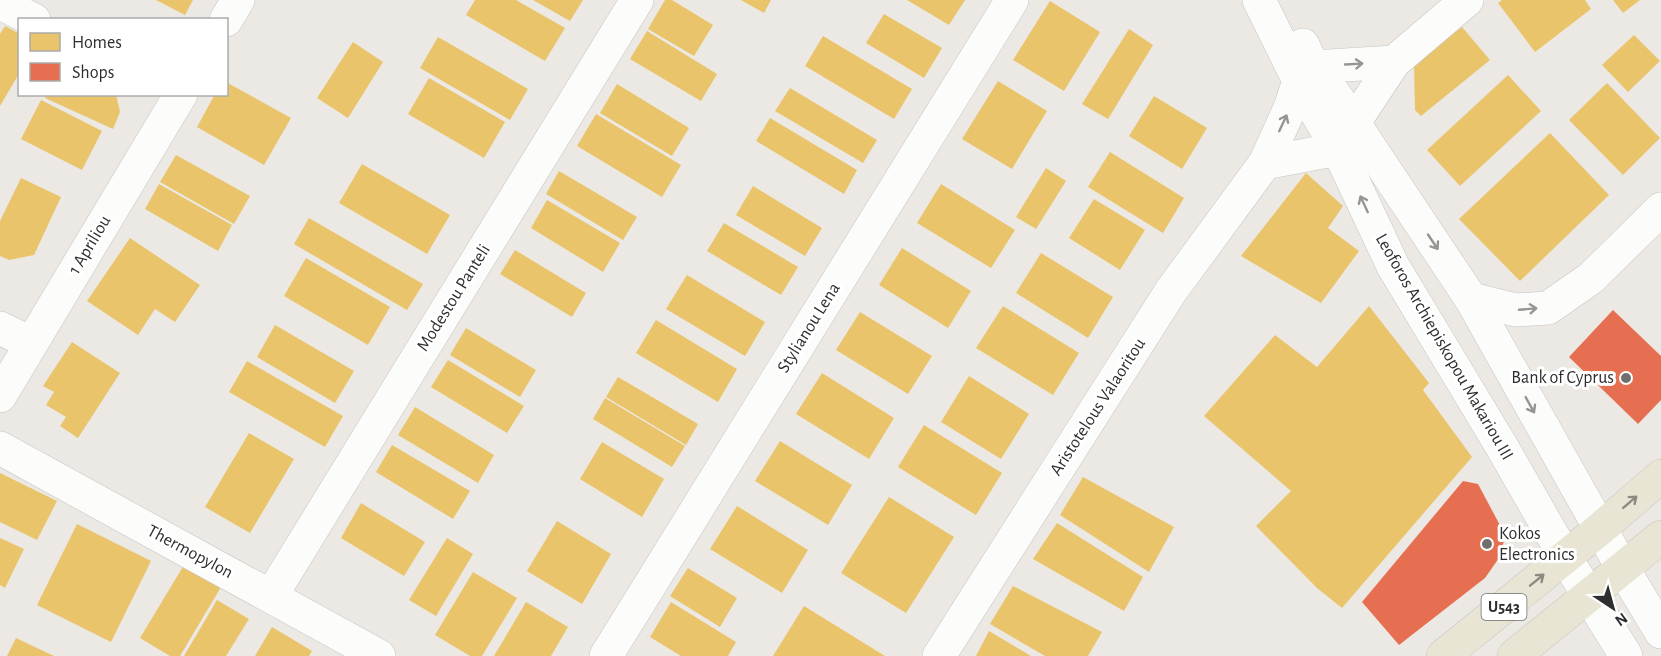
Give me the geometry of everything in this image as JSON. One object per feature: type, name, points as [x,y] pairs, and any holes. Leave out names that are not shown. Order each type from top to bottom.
[{"type":"main road","points":[[1565,557],[1661,476]]},
{"type":"main road","points":[[1589,596],[1661,537]]},
{"type":"main road","name":"U543","points":[[1443,656],[1565,557]]},
{"type":"main road","name":"U543","points":[[1514,656],[1589,596]]},
{"type":"street","points":[[227,18],[238,0]]},
{"type":"street","name":"Modestou Panteli","points":[[271,596],[638,0]]},
{"type":"street","name":"Stylianou Lena","points":[[606,656],[1012,0]]},
{"type":"street","name":"Leoforos Archiepiskopou Makariou III","points":[[1259,0],[1346,136],[1471,299],[1600,529],[1661,632]]},
{"type":"street","name":"Leoforos Archiepiskopou Makariou III","points":[[1276,0],[1288,15],[1306,74]]},
{"type":"street","points":[[1264,163],[1346,136],[1394,62],[1467,0]]},
{"type":"street","points":[[0,3],[30,18]]},
{"type":"street","points":[[1306,74],[1394,62]]},
{"type":"street","name":"Aristotelous Valaoritou","points":[[939,656],[1171,291],[1264,163],[1306,74]]},
{"type":"street","name":"1 Apriliou","points":[[0,396],[179,96]]},
{"type":"street","name":"Leoforos Archiepiskopou Makariou III","points":[[1346,136],[1393,266],[1626,656]]},
{"type":"street","points":[[1471,299],[1516,310],[1548,308],[1591,279],[1661,209]]},
{"type":"street","points":[[0,328],[31,343]]},
{"type":"street","name":"Thermopylon","points":[[0,448],[380,656]]},
{"type":"building: Homes","points":[[156,0],[193,0],[185,15]]},
{"type":"building: Homes","points":[[475,0],[516,0],[565,28],[545,61],[466,15]]},
{"type":"building: Homes","points":[[533,0],[583,0],[570,21]]},
{"type":"building: Homes","points":[[665,0],[672,0],[713,25],[694,56],[648,29]]},
{"type":"building: Homes","points":[[741,0],[771,0],[764,13]]},
{"type":"building: Homes","points":[[907,0],[965,0],[949,25]]},
{"type":"building: Homes","points":[[1502,0],[1585,0],[1591,9],[1535,52],[1498,3]]},
{"type":"building: Homes","points":[[1613,0],[1640,0],[1623,13]]},
{"type":"building: Homes","points":[[1050,1],[1100,32],[1064,91],[1013,60]]},
{"type":"building: Homes","points":[[884,14],[942,48],[924,78],[866,43]]},
{"type":"building: Homes","points":[[5,26],[18,33],[18,75],[0,106],[0,34]]},
{"type":"building: Homes","points":[[1462,27],[1490,60],[1421,116],[1415,110],[1414,64]]},
{"type":"building: Homes","points":[[1129,29],[1153,45],[1108,119],[1082,104]]},
{"type":"building: Homes","points":[[647,31],[717,74],[701,101],[630,59]]},
{"type":"building: Homes","points":[[1634,35],[1660,61],[1628,92],[1602,65]]},
{"type":"building: Homes","points":[[823,36],[912,89],[894,119],[805,66]]},
{"type":"building: Homes","points":[[438,37],[528,89],[510,120],[420,68]]},
{"type":"building: Homes","points":[[353,42],[383,62],[348,118],[317,98]]},
{"type":"building: Homes","points":[[1508,75],[1541,111],[1460,186],[1427,150]]},
{"type":"building: Homes","points":[[429,78],[505,122],[484,158],[408,114]]},
{"type":"building: Homes","points":[[998,81],[1047,111],[1012,169],[962,139]]},
{"type":"building: Homes","points":[[228,83],[291,118],[264,165],[197,127],[214,96],[228,96]]},
{"type":"building: Homes","points":[[1607,83],[1660,138],[1623,175],[1569,120]]},
{"type":"building: Homes","points":[[617,84],[689,128],[672,156],[600,113]]},
{"type":"building: Homes","points":[[790,88],[877,140],[863,163],[775,111]]},
{"type":"building: Homes","points":[[46,96],[116,96],[120,112],[113,129],[45,98]]},
{"type":"building: Homes","points":[[1154,96],[1207,128],[1182,169],[1129,136]]},
{"type":"building: Homes","points":[[41,100],[102,131],[82,170],[21,139]]},
{"type":"building: Homes","points":[[596,114],[681,165],[662,197],[577,146]]},
{"type":"building: Homes","points":[[770,118],[857,170],[844,194],[756,141]]},
{"type":"building: Homes","points":[[1550,133],[1609,195],[1520,281],[1459,219]]},
{"type":"building: Homes","points":[[1110,152],[1184,198],[1163,233],[1088,187]]},
{"type":"building: Homes","points":[[176,155],[250,196],[234,224],[160,182]]},
{"type":"building: Homes","points":[[362,164],[450,215],[427,254],[339,203]]},
{"type":"building: Homes","points":[[1046,168],[1066,181],[1036,229],[1016,217]]},
{"type":"building: Homes","points":[[559,171],[637,217],[623,240],[546,194]]},
{"type":"building: Homes","points":[[1306,173],[1343,206],[1328,228],[1359,251],[1321,303],[1241,256]]},
{"type":"building: Homes","points":[[21,178],[61,197],[34,255],[9,260],[0,256],[0,221]]},
{"type":"building: Homes","points":[[159,184],[232,225],[218,251],[145,209]]},
{"type":"building: Homes","points":[[941,184],[1015,230],[991,268],[917,223]]},
{"type":"building: Homes","points":[[753,186],[822,228],[805,256],[736,215]]},
{"type":"building: Homes","points":[[1094,199],[1145,230],[1120,270],[1069,238]]},
{"type":"building: Homes","points":[[547,200],[620,243],[603,272],[531,228]]},
{"type":"building: Homes","points":[[309,218],[423,284],[407,310],[294,244]]},
{"type":"building: Homes","points":[[724,223],[798,267],[781,295],[707,251]]},
{"type":"building: Homes","points":[[130,238],[200,285],[175,322],[155,309],[138,335],[87,301]]},
{"type":"building: Homes","points":[[902,248],[971,291],[948,328],[879,285]]},
{"type":"building: Homes","points":[[515,250],[586,293],[572,317],[500,274]]},
{"type":"building: Homes","points":[[1041,253],[1113,297],[1088,338],[1016,293]]},
{"type":"building: Homes","points":[[306,258],[390,307],[368,345],[284,296]]},
{"type":"building: Homes","points":[[687,275],[765,322],[745,356],[666,309]]},
{"type":"building: Homes","points":[[1003,306],[1079,353],[1053,395],[976,348]]},
{"type":"building: Homes","points":[[1369,306],[1429,383],[1423,390],[1472,457],[1342,608],[1317,588],[1256,526],[1291,491],[1204,416],[1275,335],[1317,367]]},
{"type":"building: Homes","points":[[860,312],[932,356],[908,394],[836,350]]},
{"type":"building: Homes","points":[[656,320],[737,369],[718,402],[636,353]]},
{"type":"building: Homes","points":[[275,325],[354,371],[335,403],[257,357]]},
{"type":"building: Homes","points":[[466,328],[536,370],[520,397],[450,355]]},
{"type":"building: Homes","points":[[72,342],[120,373],[78,438],[60,426],[66,417],[46,405],[54,392],[43,386]]},
{"type":"building: Homes","points":[[448,360],[524,406],[507,433],[431,387]]},
{"type":"building: Homes","points":[[247,361],[343,416],[325,447],[229,392]]},
{"type":"building: Homes","points":[[822,373],[894,418],[869,459],[796,414]]},
{"type":"building: Homes","points":[[969,376],[1029,414],[1001,459],[941,422]]},
{"type":"building: Homes","points":[[618,377],[698,424],[686,445],[606,397]]},
{"type":"building: Homes","points":[[605,398],[685,446],[672,467],[593,419]]},
{"type":"building: Homes","points":[[415,407],[494,455],[478,483],[398,435]]},
{"type":"building: Homes","points":[[924,425],[1002,473],[976,515],[898,467]]},
{"type":"building: Homes","points":[[249,433],[294,459],[250,533],[205,507]]},
{"type":"building: Homes","points":[[780,441],[852,485],[828,525],[755,481]]},
{"type":"building: Homes","points":[[602,442],[664,479],[642,517],[580,479]]},
{"type":"building: Homes","points":[[392,445],[470,491],[453,519],[376,472]]},
{"type":"building: Homes","points":[[0,473],[57,501],[37,540],[0,522]]},
{"type":"building: Homes","points":[[1083,477],[1174,527],[1149,572],[1060,515]]},
{"type":"building: Homes","points":[[889,497],[954,537],[906,613],[841,573]]},
{"type":"building: Homes","points":[[361,503],[425,542],[404,576],[341,538]]},
{"type":"building: Homes","points":[[737,506],[808,550],[782,593],[710,549]]},
{"type":"building: Homes","points":[[557,521],[611,554],[582,604],[527,571]]},
{"type":"building: Homes","points":[[1057,523],[1143,577],[1124,611],[1033,559]]},
{"type":"building: Homes","points":[[77,524],[151,561],[111,642],[37,605]]},
{"type":"building: Homes","points":[[0,538],[24,549],[5,588],[0,585]]},
{"type":"building: Homes","points":[[447,538],[473,554],[436,616],[409,600]]},
{"type":"building: Homes","points":[[184,565],[221,587],[180,656],[170,656],[140,638]]},
{"type":"building: Homes","points":[[688,568],[737,598],[720,627],[670,596]]},
{"type":"building: Homes","points":[[473,572],[517,598],[482,656],[470,656],[435,635]]},
{"type":"building: Homes","points":[[1013,586],[1102,632],[1088,656],[1045,656],[990,624]]},
{"type":"building: Homes","points":[[217,600],[249,619],[226,656],[184,656]]},
{"type":"building: Homes","points":[[526,602],[568,627],[551,656],[494,656]]},
{"type":"building: Homes","points":[[671,602],[736,642],[728,656],[681,656],[650,637]]},
{"type":"building: Homes","points":[[804,606],[885,656],[773,656]]},
{"type":"building: Homes","points":[[272,627],[312,651],[309,656],[255,656]]},
{"type":"building: Homes","points":[[989,631],[1031,656],[976,656]]},
{"type":"building: Homes","points":[[16,638],[54,656],[7,656]]},
{"type":"building: Shops","name":"Bank of Cyprus","points":[[1613,310],[1661,356],[1661,400],[1638,424],[1569,357]]},
{"type":"building: Shops","points":[[1463,481],[1478,484],[1503,531],[1504,541],[1499,558],[1485,578],[1399,645],[1362,602]]},
{"type":"place","name":"Bank of Cyprus","points":[[1626,378]]},
{"type":"place","name":"Kokos Electronics","points":[[1487,544]]}]
